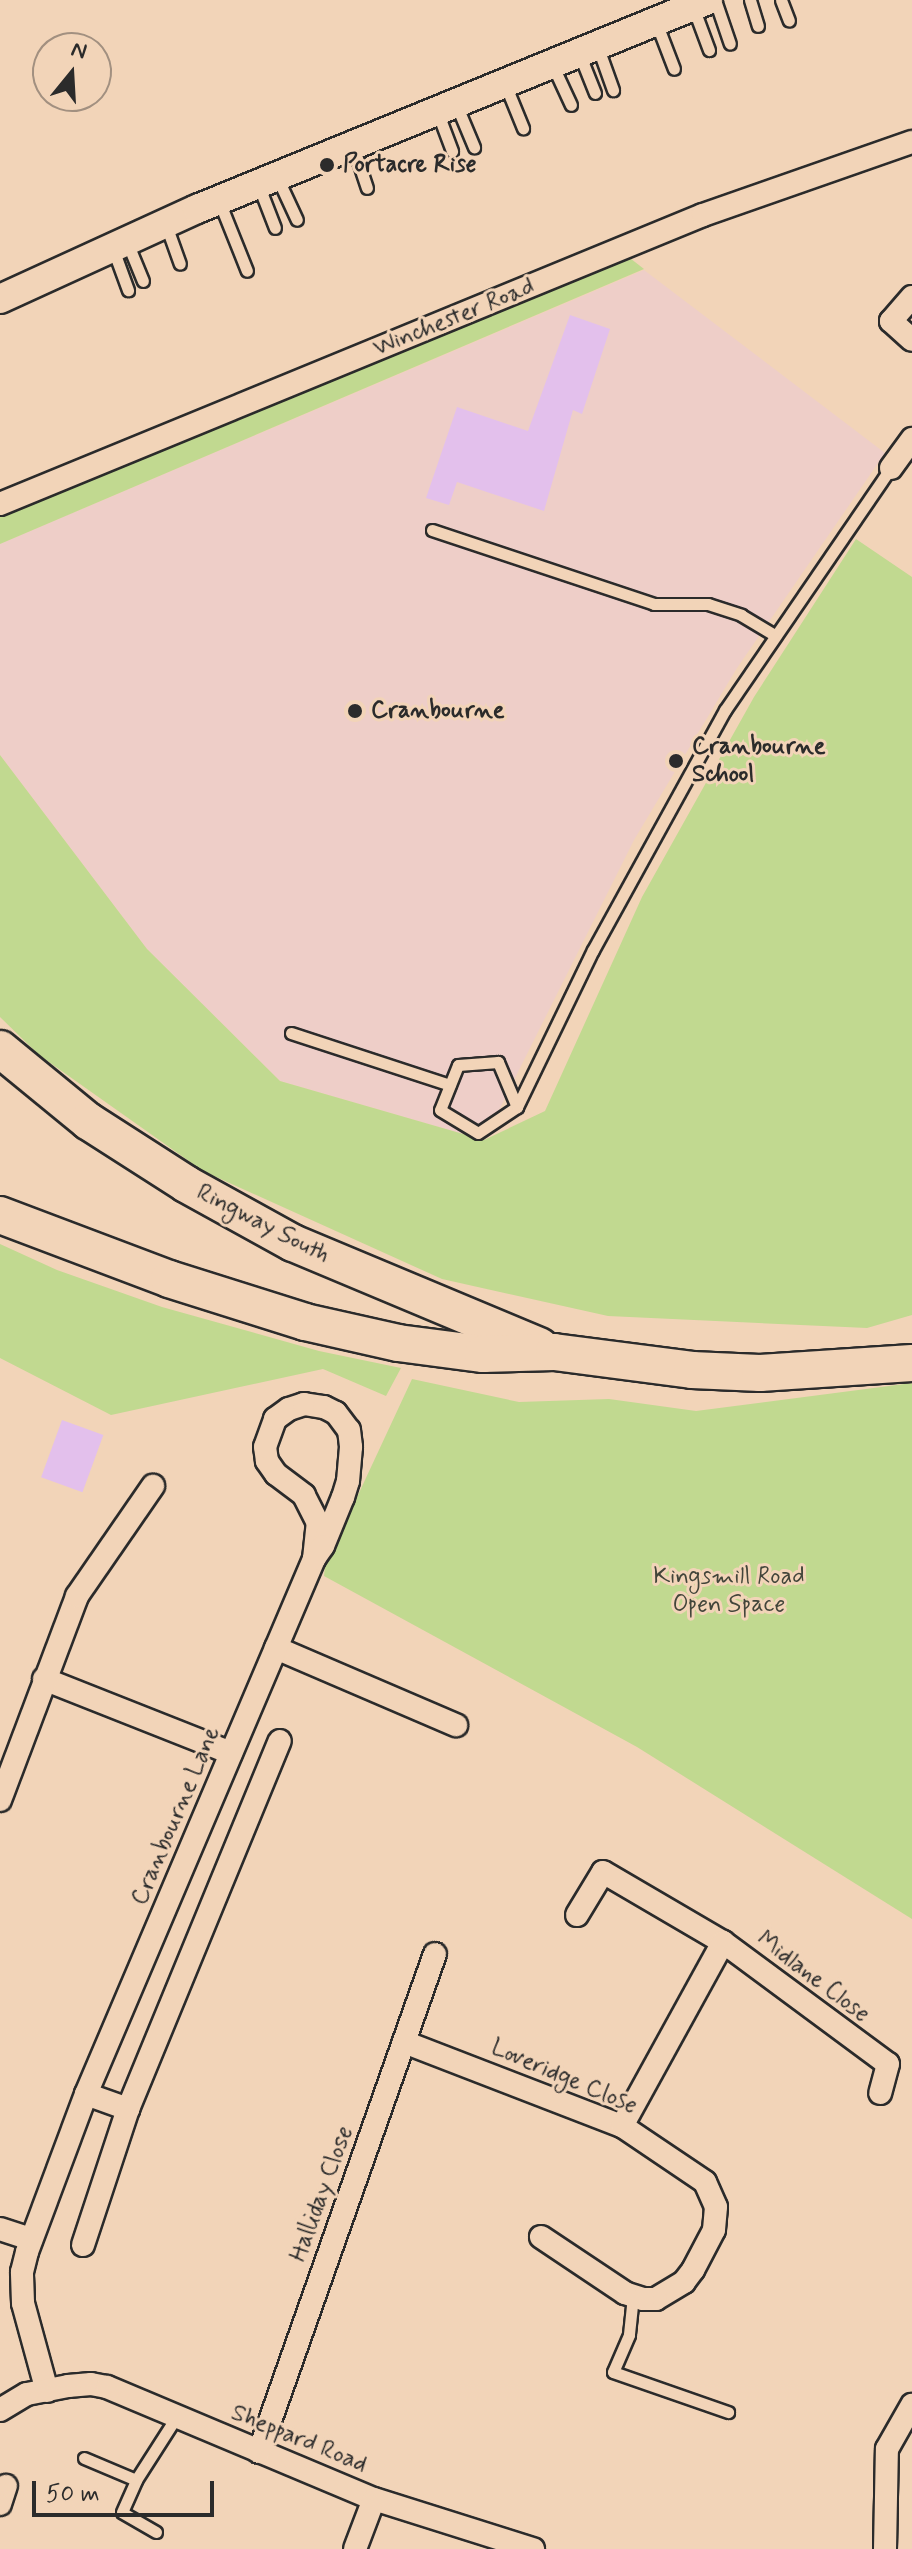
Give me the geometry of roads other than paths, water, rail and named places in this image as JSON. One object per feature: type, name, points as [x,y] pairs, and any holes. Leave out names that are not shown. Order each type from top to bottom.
[{"type":"main road","name":"Ringway South","points":[[0,1049],[88,1121],[186,1184],[280,1236],[406,1293],[554,1352]]},
{"type":"main road","name":"Ringway South","points":[[0,1215],[169,1279],[305,1322],[398,1343],[483,1354],[554,1352],[692,1370],[733,1372],[912,1363]]},
{"type":"street","points":[[0,299],[267,180],[705,2]]},
{"type":"street","name":"Winchester Road","points":[[0,504],[703,215],[912,142]]},
{"type":"street","points":[[912,297],[891,321],[912,340]]},
{"type":"street","points":[[891,468],[912,439]]},
{"type":"street","name":"Cranbourne Lane","points":[[47,2391],[23,2303],[22,2272],[31,2239],[86,2094],[314,1559],[323,1546],[348,1481],[349,1430],[336,1413],[324,1407],[304,1404],[275,1419],[265,1447],[267,1461],[276,1474],[304,1495],[318,1523],[314,1559]]},
{"type":"street","points":[[0,1800],[77,1596],[153,1486]]},
{"type":"street","points":[[276,1648],[456,1725]]},
{"type":"street","points":[[44,1679],[231,1753]]},
{"type":"street","points":[[83,2245],[128,2109],[280,1741]]},
{"type":"street","name":"Midlane Close","points":[[577,1915],[603,1872],[723,1942],[888,2064],[880,2093]]},
{"type":"street","name":"Midlane Close","points":[[622,2126],[723,1942]]},
{"type":"street","name":"Halliday Close","points":[[259,2452],[435,1954]]},
{"type":"street","name":"Loveridge Close","points":[[404,2042],[622,2126],[705,2182],[716,2207],[714,2230],[707,2246],[684,2282],[656,2299],[633,2296]]},
{"type":"street","points":[[86,2094],[128,2109]]},
{"type":"street","points":[[0,2229],[31,2239]]},
{"type":"street","points":[[541,2237],[633,2296]]},
{"type":"street","name":"Sheppard Road","points":[[47,2391],[91,2384],[177,2416],[374,2499],[533,2549]]},
{"type":"street","points":[[0,2410],[27,2394],[47,2391]]},
{"type":"street","points":[[885,2549],[887,2449],[912,2405]]},
{"type":"street","points":[[355,2549],[374,2499]]},
{"type":"lane","points":[[750,0],[758,26]]},
{"type":"lane","points":[[781,0],[789,21]]},
{"type":"lane","points":[[705,2],[730,44]]},
{"type":"lane","points":[[705,2],[709,50]]},
{"type":"lane","points":[[656,21],[674,69]]},
{"type":"lane","points":[[588,49],[613,90]]},
{"type":"lane","points":[[588,49],[595,93]]},
{"type":"lane","points":[[551,64],[571,105]]},
{"type":"lane","points":[[505,83],[523,128]]},
{"type":"lane","points":[[446,107],[474,147]]},
{"type":"lane","points":[[446,107],[452,151]]},
{"type":"lane","points":[[352,145],[367,188]]},
{"type":"lane","points":[[267,180],[297,220]]},
{"type":"lane","points":[[267,180],[275,228]]},
{"type":"lane","points":[[219,201],[247,271]]},
{"type":"lane","points":[[166,224],[180,264]]},
{"type":"lane","points":[[120,245],[143,281]]},
{"type":"lane","points":[[120,245],[128,290]]},
{"type":"lane","points":[[517,1107],[498,1062],[458,1065],[440,1110],[478,1133],[517,1107],[593,950],[725,710],[891,468]]},
{"type":"lane","points":[[432,530],[654,604],[708,604],[741,615],[774,635]]},
{"type":"lane","points":[[291,1033],[450,1085]]},
{"type":"lane","points":[[633,2296],[629,2335],[613,2372],[728,2412]]},
{"type":"lane","points":[[156,2532],[122,2512],[136,2480],[177,2416]]},
{"type":"lane","points":[[84,2458],[136,2480]]},
{"type":"place","name":"Portacre Rise","points":[[327,165]]},
{"type":"place","name":"Cranbourne","points":[[355,711]]},
{"type":"place","name":"Cranbourne School","points":[[676,761]]},
{"type":"park label","name":"Kingsmill Road Open Space","points":[[729,1591]]}]
